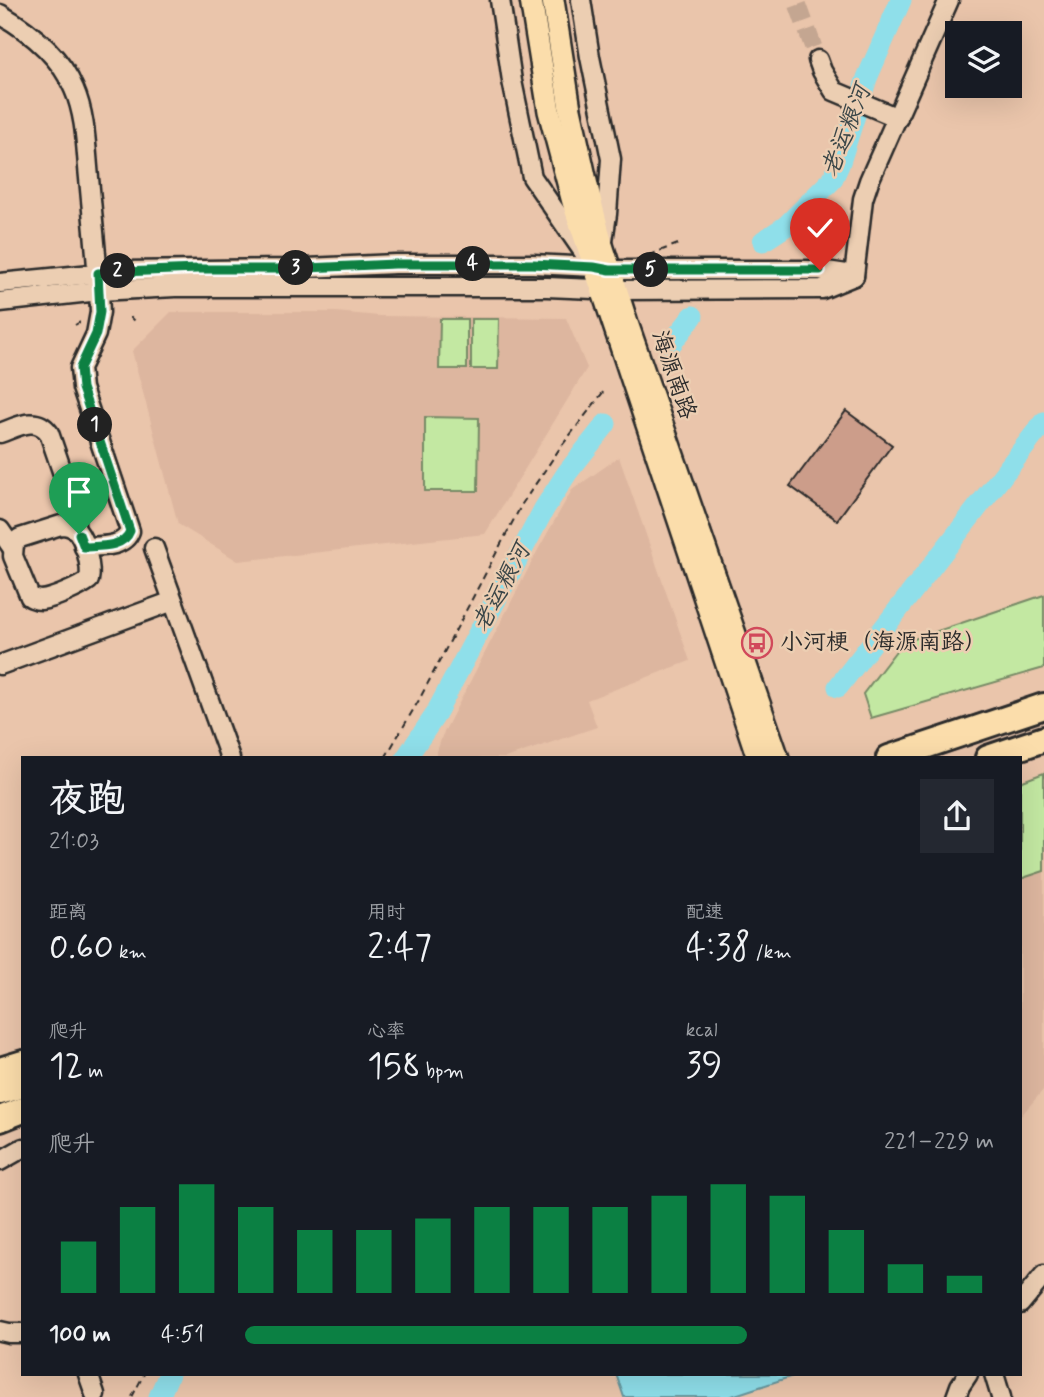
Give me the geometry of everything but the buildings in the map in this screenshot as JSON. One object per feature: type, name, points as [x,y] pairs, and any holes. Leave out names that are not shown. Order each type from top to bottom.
[{"type":"highway","points":[[895,756],[1044,706]]},
{"type":"highway","points":[[935,756],[1044,719]]},
{"type":"highway","points":[[994,756],[1044,739]]},
{"type":"highway","points":[[1022,760],[1044,753]]},
{"type":"highway","points":[[0,1093],[16,1063]]},
{"type":"highway","points":[[0,1104],[21,1097]]},
{"type":"highway","points":[[0,1119],[21,1111]]},
{"type":"main road","name":"海源南路","points":[[531,0],[549,111],[573,202],[606,279],[777,756]]},
{"type":"main road","name":"海源南路","points":[[553,0],[570,109],[602,245],[606,279],[757,756]]},
{"type":"street","points":[[500,0],[512,81],[533,177],[606,279]]},
{"type":"street","points":[[582,0],[590,57],[611,159],[602,245]]},
{"type":"street","points":[[0,302],[98,282],[184,270],[395,264],[533,264],[606,279],[822,289],[854,276],[863,199],[869,181],[949,0]]},
{"type":"street","points":[[0,15],[39,40],[59,62],[75,89],[84,121],[100,312],[96,334],[80,368],[82,388],[130,531],[127,538],[121,542],[84,547]]},
{"type":"street","points":[[818,60],[834,90],[898,118]]},
{"type":"street","points":[[0,283],[98,282]]},
{"type":"street","points":[[0,433],[31,423],[45,427],[75,509],[75,529],[91,566],[89,580],[83,585],[44,600],[30,597],[13,556],[15,542],[61,525],[69,525],[75,529]]},
{"type":"street","points":[[0,530],[13,549]]},
{"type":"street","points":[[154,548],[229,756]]},
{"type":"street","points":[[0,665],[173,601]]},
{"type":"street","points":[[0,1161],[21,1149]]},
{"type":"street","points":[[1022,1302],[1044,1275]]},
{"type":"street","points":[[0,1331],[21,1333]]},
{"type":"street","points":[[89,1376],[95,1394]]},
{"type":"street","points":[[956,1397],[967,1376]]},
{"type":"street","points":[[995,1376],[1001,1397]]},
{"type":"path","points":[[130,317],[134,321]]},
{"type":"path","points":[[75,325],[80,322]]},
{"type":"path","points":[[386,756],[419,701],[522,504],[604,391]]},
{"type":"path","points":[[132,1397],[143,1376]]},
{"type":"shaded area","points":[[171,312],[336,312],[379,316],[566,318],[587,368],[485,534],[238,561],[178,524],[132,351]]},
{"type":"shaded area","points":[[619,457],[690,661],[587,700],[597,727],[511,756],[436,756],[442,736],[572,490]]},
{"type":"shaded area","points":[[1044,871],[1044,1089],[1022,1115],[1022,878]]},
{"type":"green space","points":[[440,319],[467,319],[467,369],[439,369]]},
{"type":"green space","points":[[471,319],[499,319],[498,369],[471,369]]},
{"type":"green space","points":[[425,417],[479,418],[478,491],[425,491]]},
{"type":"green space","points":[[1044,595],[1044,668],[871,718],[863,694],[902,643]]},
{"type":"green space","points":[[1044,773],[1044,871],[1022,878],[1022,781]]},
{"type":"water","points":[[617,1376],[793,1376],[729,1397],[624,1397]]},
{"type":"waterway","name":"老运粮河","points":[[763,241],[786,226],[832,180],[867,78],[901,0]]},
{"type":"waterway","name":"老运粮河","points":[[671,344],[693,316]]},
{"type":"waterway","name":"老运粮河","points":[[838,687],[1044,422]]},
{"type":"waterway","name":"老运粮河","points":[[407,756],[434,717],[544,509],[567,473],[606,424]]},
{"type":"waterway","name":"老运粮河","points":[[159,1397],[168,1376]]},
{"type":"tunnel","points":[[798,5],[818,60]]},
{"type":"place","name":"小河梗（海源南路）","points":[[757,643]]},
{"type":"route","points":[[79,534],[84,547],[105,546],[121,542],[127,538],[130,531],[82,388],[80,368],[96,334],[100,312],[98,273],[395,264],[533,264],[610,270],[820,270]]}]
